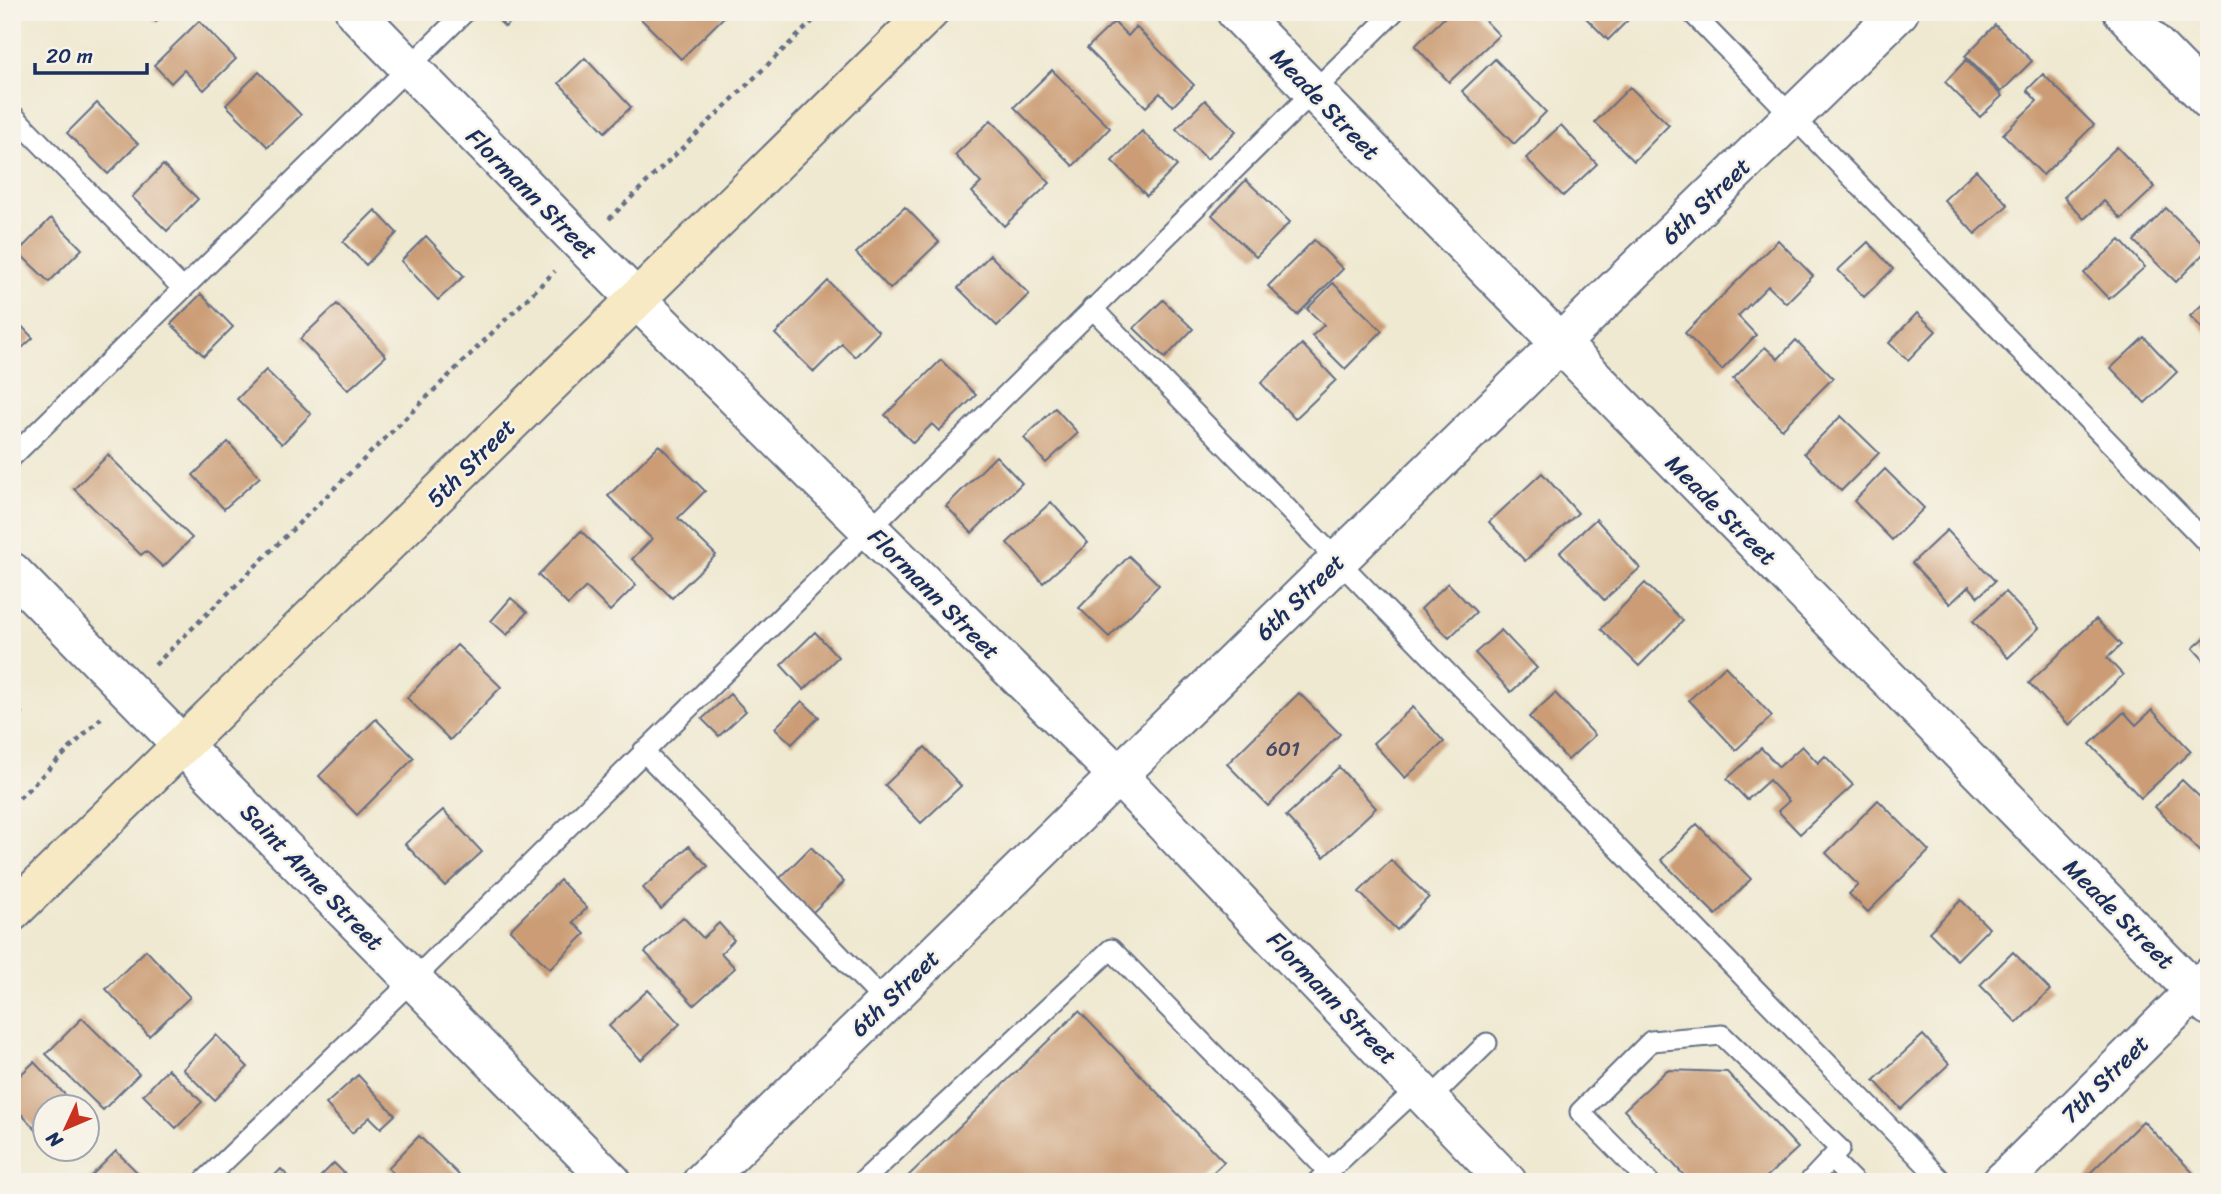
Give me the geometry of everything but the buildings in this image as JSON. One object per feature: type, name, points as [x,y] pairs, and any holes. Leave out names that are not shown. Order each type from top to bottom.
[{"type":"main road","name":"5th Street","points":[[12,912],[929,12]]},
{"type":"street","name":"Flormann Street","points":[[355,12],[636,299],[1118,775],[1507,1182]]},
{"type":"street","name":"Meade Street","points":[[1236,12],[1559,345],[2204,991]]},
{"type":"street","name":"6th Street","points":[[702,1182],[1899,12]]},
{"type":"street","points":[[2123,12],[2209,100]]},
{"type":"street","name":"Saint Anne Street","points":[[12,572],[612,1182]]},
{"type":"street","name":"7th Street","points":[[2002,1182],[2204,991]]},
{"type":"lane","points":[[12,457],[465,12]]},
{"type":"lane","points":[[203,1182],[412,980],[1394,12]]},
{"type":"lane","points":[[1690,12],[2209,545]]},
{"type":"lane","points":[[12,114],[183,289]]},
{"type":"lane","points":[[1092,308],[1942,1182]]},
{"type":"lane","points":[[643,751],[885,1002]]},
{"type":"lane","points":[[862,1182],[1111,949],[1323,1177],[1487,1043]]},
{"type":"lane","points":[[1649,1182],[1580,1112],[1651,1041],[1721,1035],[1840,1149],[1809,1182]]},
{"type":"lane","points":[[1831,1159],[1854,1182]]},
{"type":"path","points":[[12,806],[582,244],[822,12]]}]
